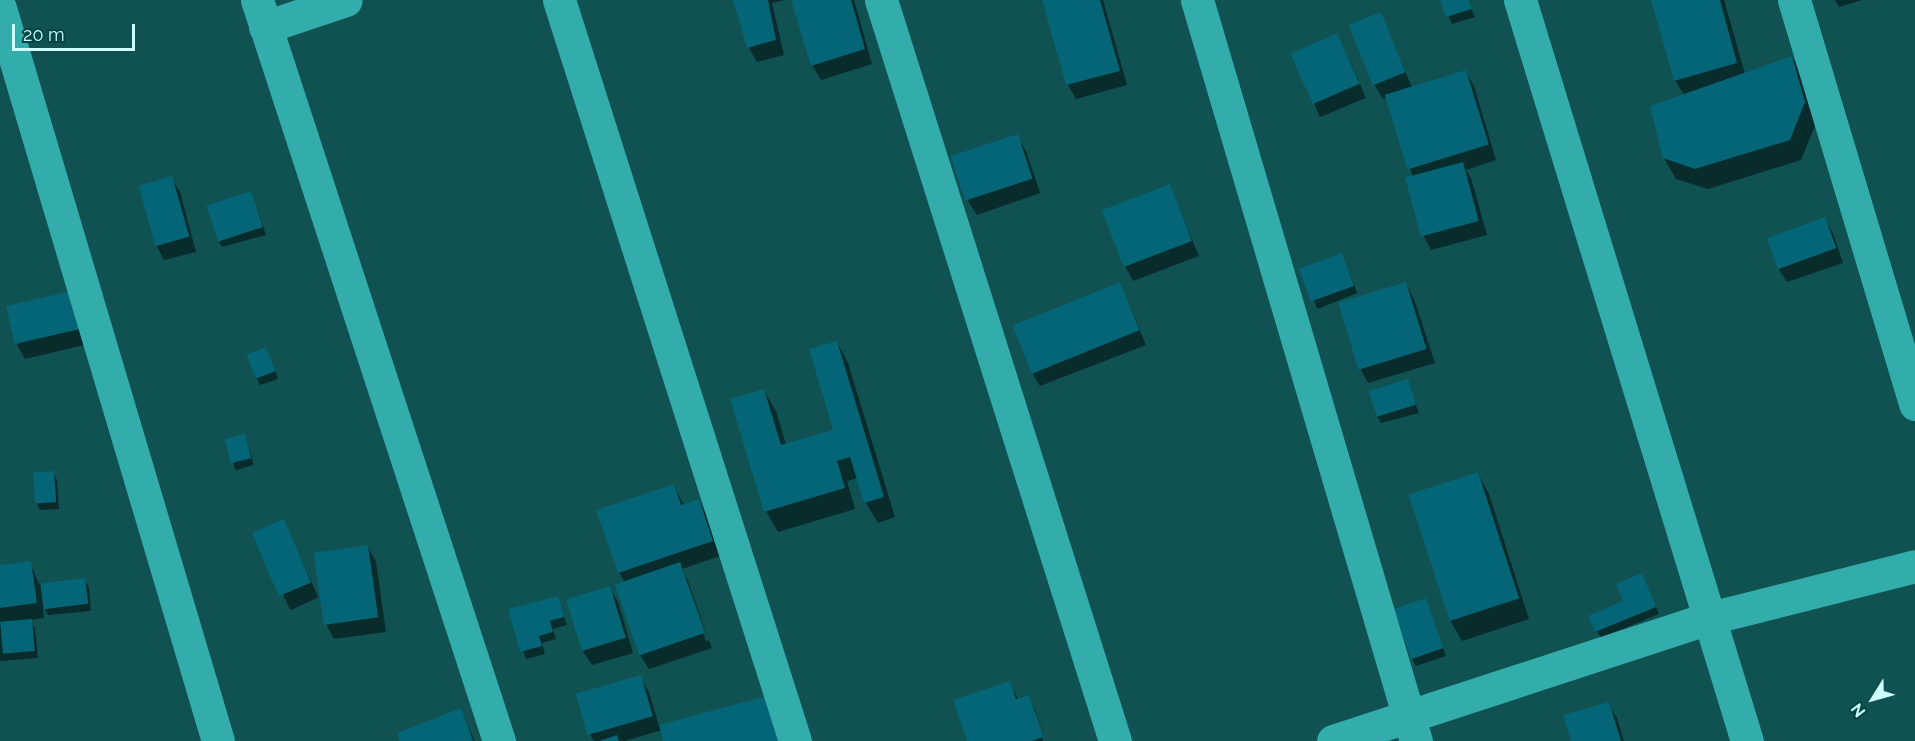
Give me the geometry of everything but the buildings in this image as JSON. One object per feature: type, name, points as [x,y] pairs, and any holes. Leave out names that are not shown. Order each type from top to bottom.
[{"type":"street","points":[[346,0],[261,14],[499,741]]},
{"type":"street","points":[[560,0],[795,741]]},
{"type":"street","points":[[881,0],[1114,741]]},
{"type":"street","points":[[1197,0],[1412,729]]},
{"type":"street","points":[[1520,0],[1747,741]]},
{"type":"street","points":[[1794,0],[1915,404]]},
{"type":"street","points":[[0,8],[218,741]]},
{"type":"street","points":[[1333,741],[1412,729],[1710,618],[1915,566]]}]
